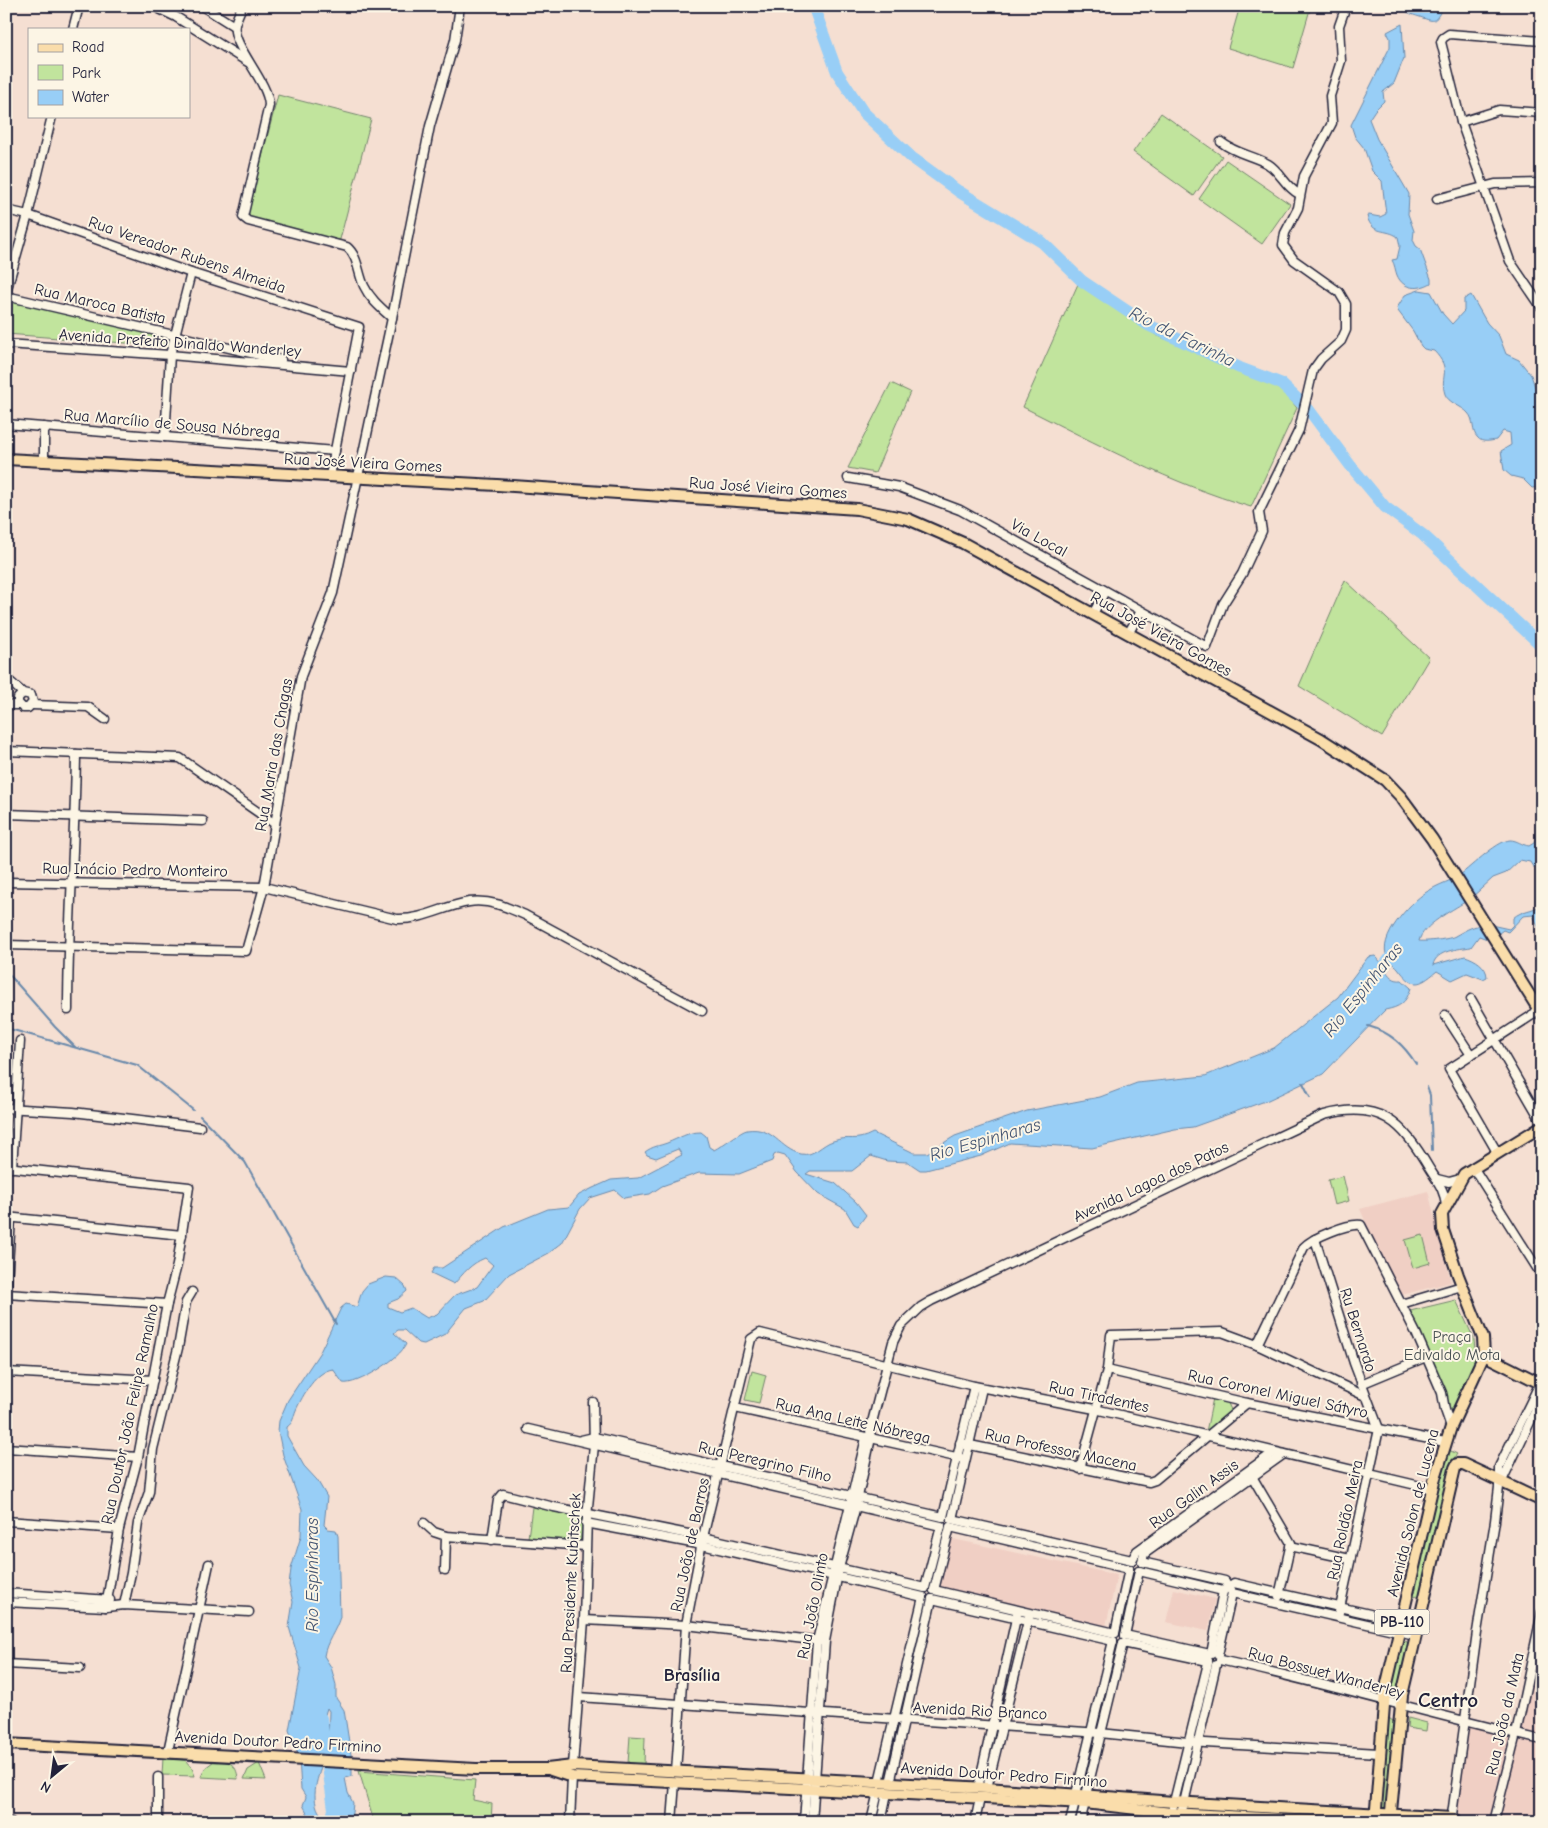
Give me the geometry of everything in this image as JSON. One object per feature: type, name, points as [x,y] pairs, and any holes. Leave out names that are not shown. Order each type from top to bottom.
[{"type":"main road","name":"Rua José Vieira Gomes","points":[[6,459],[507,486],[857,509],[886,513],[932,528],[1320,739],[1365,765],[1385,780],[1401,797],[1432,838],[1518,978],[1540,1008]]},
{"type":"main road","points":[[1541,1384],[1484,1355],[1483,1338],[1462,1286],[1442,1222],[1446,1206],[1460,1179],[1473,1167],[1542,1126]]},
{"type":"main road","name":"PB-110","points":[[1451,1426],[1484,1355]]},
{"type":"main road","name":"Avenida Solon de Lucena","points":[[1375,1818],[1383,1702],[1433,1489],[1451,1426]]},
{"type":"main road","name":"Avenida Solon de Lucena","points":[[1390,1818],[1400,1706],[1454,1468],[1457,1464],[1463,1464],[1500,1483]]},
{"type":"main road","name":"PB-110","points":[[1500,1483],[1542,1501]]},
{"type":"main road","points":[[1409,1593],[1415,1600],[1424,1597]]},
{"type":"main road","name":"Avenida Doutor Pedro Firmino","points":[[6,1744],[168,1751],[476,1769],[573,1771],[810,1785],[982,1791],[1080,1799],[1177,1812],[1337,1822]]},
{"type":"main road","name":"Avenida Doutor Pedro Firmino","points":[[1177,1812],[1454,1821]]},
{"type":"street","points":[[73,28],[79,6]]},
{"type":"street","points":[[153,6],[176,17],[250,63]]},
{"type":"street","points":[[202,6],[234,26]]},
{"type":"street","points":[[242,6],[234,26],[236,38],[265,90],[269,104],[243,217],[248,221],[347,247],[354,253],[364,285],[371,298],[392,318]]},
{"type":"street","name":"Rua Maria das Chagas","points":[[68,946],[246,951],[264,887],[301,676],[333,593],[356,478],[392,318],[430,126],[455,40],[460,6]]},
{"type":"street","points":[[1221,142],[1235,152],[1269,164],[1288,187],[1299,194],[1304,176],[1332,123],[1330,96],[1341,61],[1339,26],[1346,6]]},
{"type":"street","points":[[1542,41],[1449,34],[1443,38],[1442,47],[1462,122],[1510,261],[1542,308]]},
{"type":"street","points":[[1462,122],[1499,110],[1542,113]]},
{"type":"street","points":[[6,292],[28,215],[52,118]]},
{"type":"street","points":[[1438,199],[1506,182],[1542,184]]},
{"type":"street","name":"Via Local","points":[[848,478],[899,487],[939,500],[1207,647],[1222,604],[1242,574],[1262,531],[1260,512],[1299,430],[1313,370],[1321,359],[1341,341],[1346,330],[1346,304],[1339,292],[1294,260],[1283,245],[1285,233],[1298,208],[1299,194]]},
{"type":"street","name":"Rua Vereador Rubens Almeida","points":[[6,210],[28,215],[191,273],[359,327],[351,371]]},
{"type":"street","points":[[165,437],[170,355],[191,273]]},
{"type":"street","name":"Rua Maroca Batista","points":[[6,296],[304,366]]},
{"type":"street","name":"Avenida Prefeito Dinaldo Wanderley","points":[[6,344],[170,355],[351,371]]},
{"type":"street","points":[[330,476],[351,371]]},
{"type":"street","name":"Rua Marcílio de Sousa Nóbrega","points":[[6,424],[335,451]]},
{"type":"street","points":[[44,427],[44,462]]},
{"type":"street","points":[[1092,614],[1105,591]]},
{"type":"street","points":[[1128,634],[1141,611]]},
{"type":"street","points":[[6,678],[24,693],[31,695],[32,705]]},
{"type":"street","points":[[19,705],[18,698],[24,693]]},
{"type":"street","points":[[6,705],[19,705],[26,708],[32,705],[88,707],[105,719]]},
{"type":"street","points":[[6,751],[180,758],[275,824]]},
{"type":"street","points":[[68,1010],[68,946],[76,816],[76,754]]},
{"type":"street","points":[[6,814],[203,821]]},
{"type":"street","name":"Rua Inácio Pedro Monteiro","points":[[6,882],[264,887],[397,919],[419,918],[469,902],[500,904],[525,915],[702,1011]]},
{"type":"street","points":[[6,945],[68,946]]},
{"type":"street","points":[[1471,999],[1542,1122]]},
{"type":"street","points":[[1497,1152],[1449,1069],[1531,1016],[1540,1008]]},
{"type":"street","points":[[1445,1015],[1471,1055]]},
{"type":"street","points":[[6,1298],[8,1218],[182,1235],[189,1187],[9,1168],[20,1041]]},
{"type":"street","points":[[6,1108],[73,1112],[200,1127]]},
{"type":"street","name":"Avenida Lagoa dos Patos","points":[[887,1363],[896,1334],[901,1326],[921,1307],[1324,1115],[1354,1109],[1386,1118],[1411,1138],[1443,1190],[1446,1206]]},
{"type":"street","points":[[1473,1167],[1542,1276]]},
{"type":"street","points":[[1437,1179],[1449,1182],[1460,1179]]},
{"type":"street","points":[[1443,1190],[1450,1191],[1455,1189]]},
{"type":"street","name":"Avenida Solon de Lucena","points":[[1315,1238],[1353,1225],[1361,1225],[1364,1228],[1442,1393],[1445,1410],[1451,1426]]},
{"type":"street","name":"Rua Doutor João Felipe Ramalho","points":[[107,1603],[119,1529],[138,1457],[182,1235]]},
{"type":"street","points":[[1257,1345],[1301,1252],[1315,1238]]},
{"type":"street","name":"Ru Bernardo","points":[[1315,1238],[1361,1384],[1378,1429]]},
{"type":"street","points":[[1401,1304],[1462,1286]]},
{"type":"street","points":[[124,1605],[132,1573],[138,1523],[149,1492],[153,1449],[178,1348],[186,1302],[192,1292]]},
{"type":"street","points":[[6,1294],[167,1304]]},
{"type":"street","name":"Rua Tiradentes","points":[[760,1332],[978,1387],[1095,1409],[1207,1434],[1274,1452],[1433,1489]]},
{"type":"street","name":"Rua João de Barros","points":[[672,1822],[686,1625],[703,1541],[751,1339],[760,1332]]},
{"type":"street","points":[[1080,1469],[1106,1370],[1111,1335],[1217,1332],[1257,1345],[1366,1396]]},
{"type":"street","points":[[1361,1384],[1426,1357]]},
{"type":"street","name":"Rua João Olinto","points":[[804,1822],[810,1785],[821,1641],[836,1571],[887,1363]]},
{"type":"street","name":"Rua Coronel Miguel Sátyro","points":[[1106,1370],[1247,1402],[1445,1442]]},
{"type":"street","points":[[6,1372],[153,1380]]},
{"type":"street","points":[[1454,1821],[1464,1722],[1500,1483],[1499,1467],[1541,1384]]},
{"type":"street","points":[[880,1822],[893,1720],[928,1594],[978,1387]]},
{"type":"street","points":[[1500,1483],[1542,1397]]},
{"type":"street","name":"Rua Presidente Kubitschek","points":[[570,1822],[584,1620],[586,1523],[594,1441],[593,1402]]},
{"type":"street","name":"Rua Professor Macena","points":[[964,1444],[1138,1482],[1152,1481],[1247,1402]]},
{"type":"street","name":"Rua Ana Leite Nóbrega","points":[[735,1408],[869,1435],[961,1459]]},
{"type":"street","name":"Rua Peregrino Filho","points":[[528,1429],[594,1441],[1229,1587],[1280,1594],[1340,1607],[1417,1630]]},
{"type":"street","name":"Rua Roldão Meira","points":[[1338,1617],[1378,1429]]},
{"type":"street","points":[[6,1448],[138,1457]]},
{"type":"street","name":"Rua Galin Assis","points":[[1251,1474],[1274,1452]]},
{"type":"street","name":"Rua Galin Assis","points":[[1136,1566],[1137,1551],[1284,1454]]},
{"type":"street","points":[[1251,1474],[1290,1540],[1278,1603]]},
{"type":"street","name":"Rua Bossuet Wanderley","points":[[492,1540],[498,1500],[503,1494],[928,1594],[1290,1676],[1383,1702],[1542,1740]]},
{"type":"street","points":[[6,1522],[119,1529]]},
{"type":"street","points":[[424,1523],[434,1532],[446,1536],[585,1546]]},
{"type":"street","name":"Rua Bossuet Wanderley","points":[[586,1523],[703,1541]]},
{"type":"street","points":[[445,1570],[446,1536]]},
{"type":"street","points":[[1290,1546],[1350,1559]]},
{"type":"street","points":[[168,1751],[209,1564]]},
{"type":"street","points":[[1070,1822],[1080,1799],[1100,1732],[1136,1566]]},
{"type":"street","points":[[1177,1812],[1198,1743],[1213,1659],[1229,1587]]},
{"type":"street","name":"Rua Peregrino Filho","points":[[1229,1587],[1278,1603],[1338,1617],[1401,1626]]},
{"type":"street","points":[[6,1593],[124,1605],[249,1612]]},
{"type":"street","points":[[871,1822],[904,1720],[928,1594]]},
{"type":"street","points":[[6,1602],[107,1603]]},
{"type":"street","name":"Rua João da Mata","points":[[1494,1822],[1516,1734],[1542,1612]]},
{"type":"street","points":[[975,1822],[982,1791],[992,1725],[1017,1614]]},
{"type":"street","points":[[982,1791],[1002,1726],[1029,1616]]},
{"type":"street","points":[[584,1620],[686,1625],[821,1641]]},
{"type":"street","points":[[1080,1822],[1080,1799],[1091,1732],[1119,1638]]},
{"type":"street","points":[[1177,1812],[1188,1742],[1213,1659]]},
{"type":"street","points":[[6,1664],[80,1668]]},
{"type":"street","name":"Avenida Rio Branco","points":[[578,1697],[815,1712],[893,1720],[1100,1732],[1198,1743],[1379,1753]]},
{"type":"street","points":[[158,1777],[158,1822]]},
{"type":"street","name":"Rua João Olinto","points":[[810,1785],[812,1822]]},
{"type":"street","points":[[6,1821],[11,1822]]},
{"type":"shaded area","points":[[1428,1191],[1451,1282],[1398,1296],[1360,1209]]},
{"type":"shaded area","points":[[949,1538],[1117,1575],[1106,1626],[938,1589]]},
{"type":"shaded area","points":[[1174,1589],[1215,1599],[1208,1631],[1166,1622]]},
{"type":"shaded area","points":[[1542,1613],[1542,1822],[1452,1818],[1464,1722],[1520,1735]]},
{"type":"green space","points":[[1240,6],[1311,6],[1293,68],[1228,48]]},
{"type":"green space","points":[[278,95],[371,119],[338,247],[245,223]]},
{"type":"green space","points":[[1161,113],[1222,156],[1194,196],[1133,152]]},
{"type":"green space","points":[[1226,160],[1290,204],[1262,244],[1199,199]]},
{"type":"green space","points":[[1078,284],[1156,335],[1282,389],[1297,408],[1251,507],[1192,487],[1164,475],[1023,407]]},
{"type":"green space","points":[[12,301],[167,335],[164,346],[6,334]]},
{"type":"green space","points":[[891,383],[910,392],[875,473],[848,468]]},
{"type":"green space","points":[[1345,580],[1429,658],[1382,737],[1299,686]]},
{"type":"green space","points":[[1343,1176],[1349,1201],[1334,1205],[1328,1180]]},
{"type":"green space","points":[[1423,1235],[1430,1263],[1413,1268],[1405,1240]]},
{"type":"green space","name":"Praça Edivaldo Mota","points":[[1456,1300],[1474,1339],[1476,1361],[1448,1417],[1445,1407],[1448,1396],[1410,1311]]},
{"type":"green space","points":[[752,1371],[766,1375],[759,1403],[745,1400]]},
{"type":"green space","points":[[1213,1398],[1227,1401],[1231,1410],[1206,1432]]},
{"type":"green space","points":[[1449,1450],[1457,1454],[1450,1464],[1421,1595],[1414,1597],[1411,1590]]},
{"type":"green space","points":[[532,1507],[583,1516],[580,1544],[528,1538]]},
{"type":"green space","points":[[1402,1640],[1406,1641],[1409,1645],[1398,1694],[1395,1697],[1388,1693]]},
{"type":"green space","points":[[1388,1717],[1395,1723],[1387,1806],[1383,1810],[1380,1806]]},
{"type":"green space","points":[[1408,1718],[1427,1723],[1426,1731],[1407,1728]]},
{"type":"green space","points":[[630,1736],[645,1737],[644,1764],[628,1763]]},
{"type":"green space","points":[[163,1758],[185,1760],[192,1768],[195,1776],[162,1775]]},
{"type":"green space","points":[[214,1761],[227,1762],[233,1766],[236,1769],[238,1779],[201,1777],[205,1768]]},
{"type":"green space","points":[[259,1763],[266,1780],[244,1779],[248,1770]]},
{"type":"green space","points":[[359,1771],[475,1780],[473,1800],[492,1804],[491,1822],[374,1822]]},
{"type":"water","points":[[1399,6],[1444,6],[1435,20],[1432,20],[1411,14]]},
{"type":"water","points":[[1402,24],[1404,58],[1394,83],[1383,92],[1384,101],[1369,119],[1377,139],[1409,194],[1408,214],[1414,231],[1413,240],[1420,249],[1431,279],[1431,283],[1417,288],[1403,284],[1397,275],[1392,260],[1397,259],[1400,246],[1398,237],[1376,229],[1369,222],[1367,216],[1369,215],[1380,217],[1386,214],[1382,181],[1372,171],[1364,148],[1355,137],[1351,125],[1390,47],[1390,38],[1387,32]]},
{"type":"water","points":[[1419,290],[1431,292],[1443,314],[1452,324],[1464,311],[1464,299],[1471,295],[1487,323],[1499,336],[1506,354],[1519,360],[1531,375],[1535,387],[1542,389],[1541,487],[1532,488],[1523,479],[1511,476],[1504,470],[1501,451],[1511,445],[1510,433],[1503,431],[1496,440],[1480,440],[1474,433],[1472,419],[1468,413],[1452,402],[1445,394],[1443,363],[1434,351],[1424,349],[1421,346],[1397,308],[1405,295]]},
{"type":"water","points":[[1542,827],[1542,868],[1533,867],[1530,862],[1520,860],[1506,873],[1493,878],[1470,899],[1456,878],[1497,845],[1513,840],[1529,846],[1534,843],[1539,829]]},
{"type":"water","points":[[1451,880],[1465,902],[1431,924],[1421,935],[1419,941],[1449,938],[1481,925],[1490,940],[1479,936],[1471,947],[1443,953],[1435,960],[1433,965],[1465,956],[1480,964],[1485,969],[1487,977],[1483,979],[1467,973],[1452,980],[1437,971],[1425,980],[1416,983],[1412,982],[1389,960],[1386,954],[1388,937],[1407,908],[1423,894]]},
{"type":"water","points":[[1542,905],[1542,943],[1537,940],[1540,931],[1533,915],[1523,916],[1508,932],[1503,930],[1494,937],[1491,925],[1509,929],[1513,925],[1513,918],[1516,915]]},
{"type":"water","points":[[1375,956],[1393,978],[1402,980],[1411,988],[1405,1001],[1398,1006],[1385,1010],[1323,1074],[1268,1100],[1193,1127],[1175,1129],[1092,1148],[1010,1143],[981,1156],[926,1170],[920,1170],[908,1162],[887,1161],[871,1156],[852,1171],[810,1171],[806,1174],[835,1183],[856,1202],[866,1215],[858,1226],[854,1224],[845,1209],[818,1194],[797,1172],[785,1155],[778,1153],[774,1155],[772,1161],[739,1174],[699,1173],[662,1186],[650,1194],[624,1198],[615,1190],[590,1198],[580,1209],[562,1243],[549,1253],[509,1274],[484,1301],[466,1308],[445,1334],[424,1344],[418,1343],[404,1330],[398,1330],[394,1333],[406,1344],[388,1363],[368,1376],[350,1383],[343,1383],[333,1369],[321,1374],[302,1398],[292,1421],[287,1427],[287,1436],[304,1466],[317,1480],[327,1497],[324,1525],[328,1529],[336,1530],[338,1536],[340,1617],[324,1656],[331,1667],[336,1685],[336,1698],[344,1710],[352,1761],[331,1759],[328,1746],[329,1711],[327,1708],[324,1718],[324,1759],[299,1757],[289,1730],[301,1668],[289,1627],[293,1602],[289,1585],[291,1569],[301,1536],[302,1509],[283,1455],[278,1431],[279,1421],[288,1400],[320,1352],[341,1308],[346,1304],[357,1307],[362,1291],[368,1284],[386,1277],[396,1278],[405,1286],[407,1291],[398,1299],[388,1303],[388,1307],[400,1312],[411,1308],[427,1318],[437,1314],[455,1295],[477,1287],[493,1265],[485,1258],[480,1260],[468,1269],[454,1284],[431,1273],[434,1268],[442,1268],[504,1227],[548,1209],[569,1207],[579,1195],[593,1188],[611,1180],[638,1178],[682,1155],[678,1149],[656,1158],[647,1155],[645,1152],[653,1147],[692,1133],[701,1132],[706,1136],[709,1147],[714,1150],[744,1131],[764,1131],[793,1151],[801,1154],[810,1154],[833,1141],[861,1138],[873,1133],[914,1153],[927,1153],[955,1136],[1027,1111],[1100,1097],[1137,1083],[1205,1076],[1274,1048],[1338,997],[1368,957]]},
{"type":"water","points":[[299,1758],[322,1765],[317,1780],[315,1801],[317,1808],[326,1820],[331,1817],[331,1765],[352,1766],[352,1776],[345,1778],[348,1793],[353,1803],[351,1822],[311,1820],[303,1805],[306,1797],[301,1789]]},
{"type":"waterway","name":"Rio da Farinha","points":[[816,6],[815,11],[837,72],[863,112],[911,157],[958,191],[1042,242],[1082,281],[1148,325],[1240,368],[1280,383],[1309,410],[1350,465],[1385,507],[1423,535],[1542,646]]},
{"type":"waterway","name":"Rio Espinharas","points":[[1375,978],[1399,946]]},
{"type":"waterway","points":[[6,971],[75,1047]]},
{"type":"waterway","points":[[1368,1026],[1396,1040],[1416,1064]]},
{"type":"waterway","points":[[6,1028],[137,1065],[193,1110]]},
{"type":"waterway","points":[[1303,1083],[1310,1097]]},
{"type":"waterway","points":[[1427,1087],[1430,1095],[1432,1150]]},
{"type":"waterway","points":[[200,1116],[245,1162],[336,1324]]},
{"type":"waterway","name":"Rio Espinharas","points":[[321,1718],[334,1809],[331,1822]]},
{"type":"district","name":"Brasília","points":[[692,1675]]},
{"type":"district","name":"Centro","points":[[1448,1700]]}]
